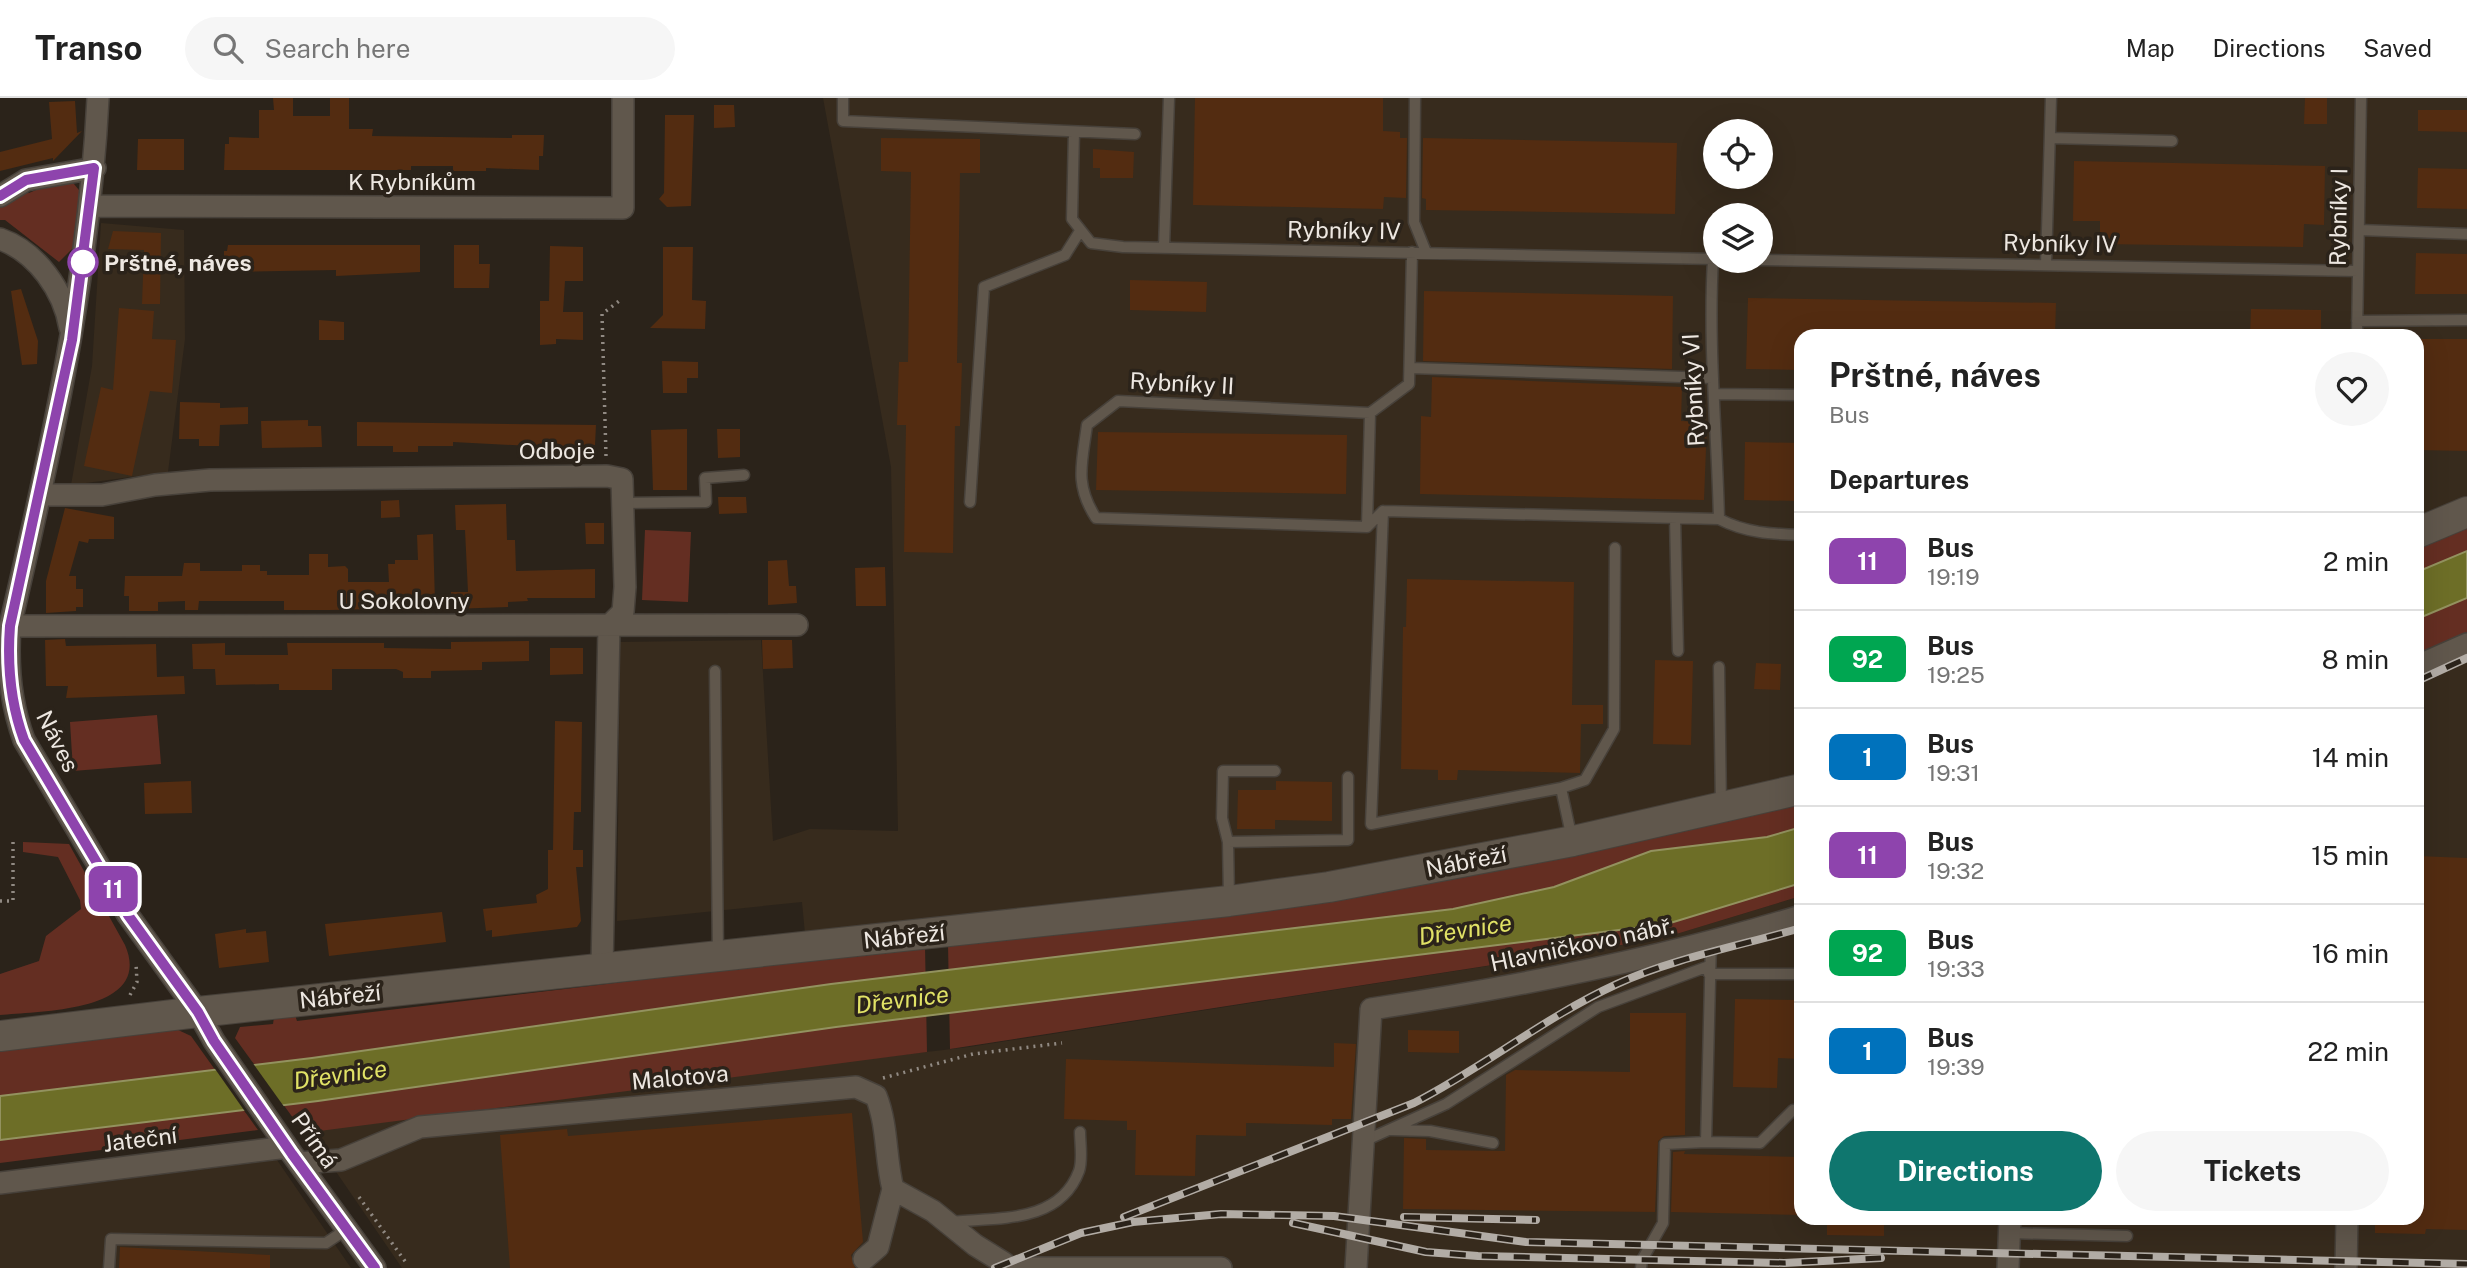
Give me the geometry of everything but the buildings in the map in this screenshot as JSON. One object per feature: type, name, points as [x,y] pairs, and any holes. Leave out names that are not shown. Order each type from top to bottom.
[{"type":"street","name":"Náves","points":[[98,98],[91,205],[72,340],[41,495],[10,626],[10,691],[24,740],[128,915],[198,1012],[214,1041]]},
{"type":"street","name":"K Rybníkům","points":[[91,205],[623,208],[623,98]]},
{"type":"street","points":[[0,196],[26,180],[94,168]]},
{"type":"street","name":"Náves","points":[[0,239],[21,250],[48,276],[65,303],[72,340]]},
{"type":"street","name":"Odboje","points":[[41,495],[102,495],[155,485],[210,480],[607,476],[622,479],[623,611],[609,626],[602,968]]},
{"type":"street","points":[[2424,530],[2467,512]]},
{"type":"street","name":"U Sokolovny","points":[[10,626],[797,625]]},
{"type":"street","points":[[2424,663],[2467,644]]},
{"type":"street","name":"Nábřeží","points":[[0,1036],[198,1012],[1229,901],[1329,887],[1573,841],[1721,810],[1794,791]]},
{"type":"street","name":"Hlavničkovo nábř.","points":[[1362,1142],[1371,1009],[1485,992],[1711,942],[1794,918]]},
{"type":"street","name":"Přímá","points":[[214,1041],[375,1268]]},
{"type":"street","points":[[856,1087],[876,1096],[884,1115],[886,1162],[893,1189],[878,1247],[864,1259]]},
{"type":"street","name":"Malotova","points":[[287,1147],[341,1160],[420,1127],[856,1087]]},
{"type":"street","points":[[1356,1268],[1362,1142]]},
{"type":"street","name":"Jateční","points":[[0,1183],[287,1147]]},
{"type":"street","points":[[893,1189],[1004,1263],[1003,1268]]},
{"type":"street","points":[[2008,1268],[2009,1225]]},
{"type":"street","points":[[2346,1268],[2347,1225]]},
{"type":"street","points":[[1031,1267],[1221,1268]]},
{"type":"lane","points":[[843,98],[843,121],[1135,134]]},
{"type":"lane","points":[[1164,247],[1169,98]]},
{"type":"lane","points":[[1415,98],[1414,222],[1426,253]]},
{"type":"lane","points":[[2046,264],[2051,98]]},
{"type":"lane","name":"Rybníky I","points":[[2357,329],[2361,98]]},
{"type":"lane","points":[[970,502],[984,286],[1066,255],[1080,231],[1072,219],[1074,132]]},
{"type":"lane","points":[[2050,138],[2172,141]]},
{"type":"lane","points":[[2360,230],[2467,234]]},
{"type":"lane","name":"Rybníky IV","points":[[1080,231],[1091,243],[1123,247],[1703,259]]},
{"type":"lane","points":[[1367,527],[1370,412],[1409,384],[1412,252]]},
{"type":"lane","name":"Rybníky IV","points":[[1773,260],[2358,271]]},
{"type":"lane","name":"Rybníky VI","points":[[1714,273],[1713,378],[1719,519]]},
{"type":"lane","points":[[2357,321],[2467,320]]},
{"type":"lane","points":[[1409,369],[1713,378]]},
{"type":"lane","points":[[1714,394],[1794,396]]},
{"type":"lane","name":"Rybníky II","points":[[1367,527],[1096,518],[1082,498],[1081,467],[1087,425],[1118,401],[1370,412]]},
{"type":"lane","points":[[622,503],[706,502],[705,478],[744,475]]},
{"type":"lane","points":[[1367,527],[1383,511],[1719,519],[1737,528],[1763,534],[1794,534]]},
{"type":"lane","points":[[1383,511],[1371,824],[1561,788],[1585,780],[1614,729],[1615,548]]},
{"type":"lane","points":[[1675,519],[1678,651]]},
{"type":"lane","points":[[1719,667],[1721,810]]},
{"type":"lane","points":[[715,671],[718,955]]},
{"type":"lane","points":[[1229,901],[1228,842],[1222,818],[1223,771],[1275,771]]},
{"type":"lane","points":[[1228,842],[1348,840],[1348,778]]},
{"type":"lane","points":[[1561,788],[1573,841]]},
{"type":"lane","points":[[1706,1142],[1711,942]]},
{"type":"lane","points":[[1362,1142],[1446,1104],[1598,1007],[1709,970],[1794,975]]},
{"type":"lane","points":[[1641,1268],[1642,1259],[1663,1223],[1665,1144],[1760,1143],[1794,1110]]},
{"type":"lane","points":[[1386,1130],[1430,1131],[1493,1143]]},
{"type":"lane","points":[[946,1222],[1021,1217],[1051,1206],[1079,1170],[1080,1132]]},
{"type":"lane","points":[[2009,1225],[2127,1236]]},
{"type":"lane","points":[[109,1268],[111,1239],[326,1243],[347,1229]]},
{"type":"path","points":[[607,476],[602,314],[619,301]]},
{"type":"path","points":[[0,901],[13,901],[13,841]]},
{"type":"path","points":[[127,1000],[137,982],[136,961]]},
{"type":"path","points":[[856,1087],[894,1074],[973,1054],[1062,1043]]},
{"type":"path","points":[[359,1197],[407,1264]]},
{"type":"shaded area","points":[[823,98],[2467,98],[2467,499],[2424,514],[2424,329],[1794,329],[1794,779],[1361,871],[1080,908],[805,934],[802,902],[617,921],[620,642],[761,640],[773,841],[810,829],[898,831],[891,467]]},
{"type":"shaded area","points":[[59,180],[74,184],[83,195],[75,246],[59,262],[5,220],[0,220],[0,195],[29,193]]},
{"type":"shaded area","points":[[101,223],[184,230],[185,339],[168,472],[71,485],[92,366]]},
{"type":"shaded area","points":[[2467,525],[2467,632],[2424,652],[2424,545]]},
{"type":"shaded area","points":[[645,530],[691,532],[688,602],[642,600]]},
{"type":"shaded area","points":[[2467,630],[2467,1268],[402,1268],[304,1125],[969,1047],[1660,939],[1794,898],[1794,1225],[2424,1225],[2424,649]]},
{"type":"shaded area","points":[[157,715],[161,764],[73,771],[70,722]]},
{"type":"shaded area","points":[[1794,802],[1794,898],[1660,939],[950,1049],[948,944],[1416,885],[1616,845]]},
{"type":"shaded area","points":[[23,842],[69,844],[125,945],[130,967],[123,984],[109,996],[65,1009],[0,1015],[0,974],[39,961],[46,936],[81,909],[80,900],[58,857],[23,852]]},
{"type":"shaded area","points":[[925,946],[927,1052],[304,1133],[235,1038],[240,1027],[273,1024],[274,1017],[295,1015],[297,1021]]},
{"type":"shaded area","points":[[176,1029],[191,1036],[258,1130],[0,1163],[0,1045]]},
{"type":"shaded area","points":[[277,1160],[351,1268],[0,1268],[0,1195]]},
{"type":"water","points":[[2467,551],[2467,598],[2424,616],[2424,569]]},
{"type":"water","name":"Dřevnice","points":[[1794,829],[1794,885],[1667,924],[836,1027],[318,1101],[0,1140],[0,1096],[312,1058],[831,984],[1453,909],[1554,887],[1651,851],[1767,837]]},
{"type":"pier","points":[[252,1062],[285,1108],[246,1113],[213,1066]]},
{"type":"railway","points":[[2424,678],[2467,658]]},
{"type":"railway","points":[[1124,1217],[1414,1103],[1565,1011],[1638,975],[1794,930]]},
{"type":"railway","points":[[995,1268],[1081,1233],[1133,1222],[1221,1214],[1334,1216],[1526,1242],[2467,1264]]},
{"type":"railway","points":[[1404,1217],[1536,1220]]},
{"type":"railway","points":[[1293,1223],[1426,1252],[1478,1256],[1784,1263],[1881,1258]]},
{"type":"bus line","name":"11","points":[[0,196],[26,180],[94,168],[72,340],[41,495],[10,626],[10,691],[24,740],[128,915],[198,1012],[214,1041],[292,1154],[375,1268]]},
{"type":"place","name":"Prštné, náves","points":[[83,262]]}]
